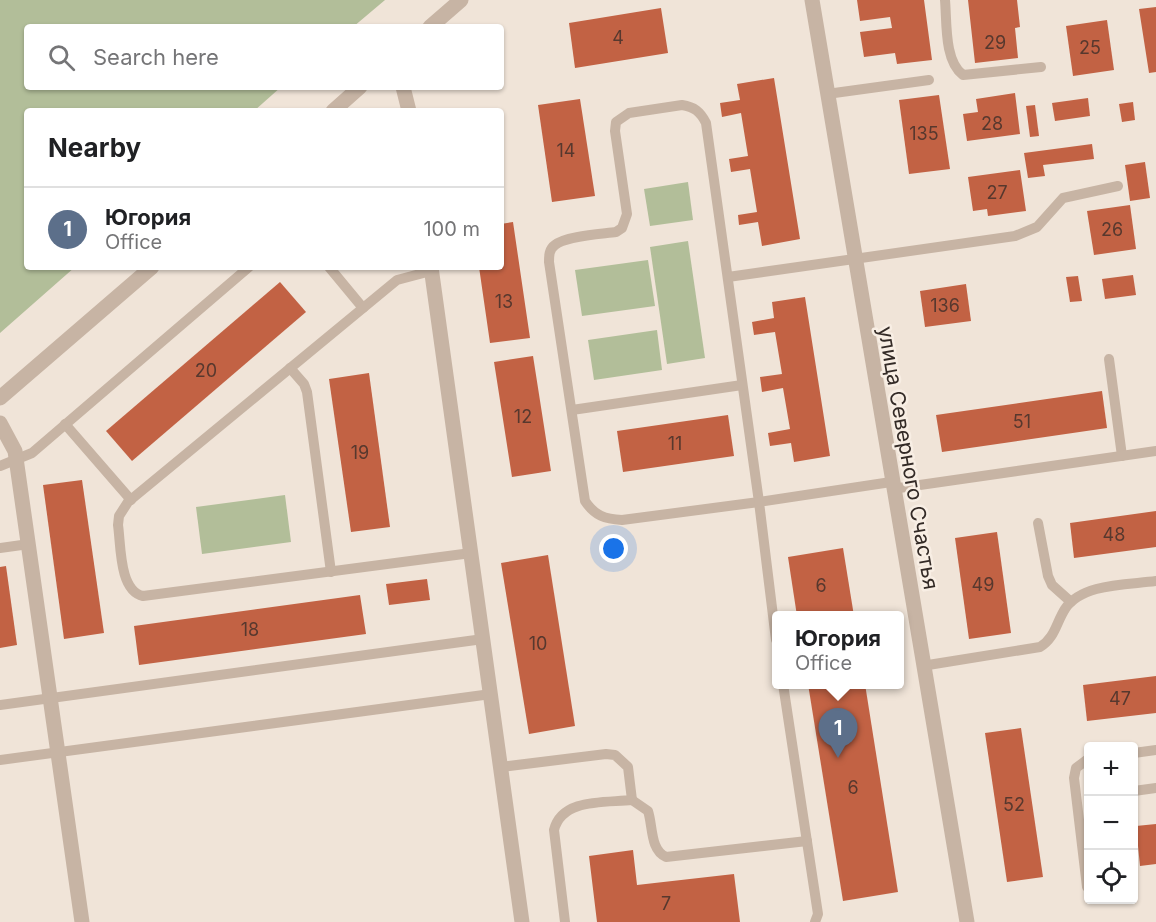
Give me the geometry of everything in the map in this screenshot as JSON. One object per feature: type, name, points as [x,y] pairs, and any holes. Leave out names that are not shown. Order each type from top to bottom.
[{"type":"street","points":[[433,24],[461,0]]},
{"type":"street","name":"улица Северного Счастья","points":[[812,0],[853,258],[967,922]]},
{"type":"street","points":[[336,108],[357,90]]},
{"type":"street","points":[[404,90],[408,108]]},
{"type":"street","points":[[0,398],[149,270]]},
{"type":"street","points":[[431,270],[522,922]]},
{"type":"street","points":[[0,423],[10,439],[17,459],[82,922]]},
{"type":"lane","points":[[945,0],[952,60],[956,70],[963,75],[1041,67]]},
{"type":"lane","points":[[827,94],[929,80]]},
{"type":"lane","points":[[773,611],[759,502],[706,123],[693,107],[682,105],[622,116],[616,122],[615,131],[626,222],[616,232],[563,240],[554,245],[549,252],[585,501],[593,513],[607,519],[622,520],[759,502],[1122,456],[1156,451]]},
{"type":"lane","points":[[728,277],[1015,236],[1036,227],[1063,198],[1118,186]]},
{"type":"lane","points":[[0,466],[32,453],[245,270]]},
{"type":"lane","points":[[331,270],[363,308]]},
{"type":"lane","points":[[428,270],[398,280],[290,368],[131,500],[122,509],[118,525],[127,583],[136,595],[143,596],[471,553]]},
{"type":"lane","points":[[1109,359],[1122,456]]},
{"type":"lane","points":[[290,368],[304,384],[306,392],[331,572]]},
{"type":"lane","points":[[572,410],[742,385]]},
{"type":"lane","points":[[65,424],[131,500]]},
{"type":"lane","points":[[1038,523],[1048,576],[1052,585],[1071,602]]},
{"type":"lane","points":[[0,548],[29,544]]},
{"type":"lane","points":[[922,666],[1040,647],[1048,642],[1071,602],[1091,590],[1156,581]]},
{"type":"lane","points":[[0,705],[483,639]]},
{"type":"lane","points":[[784,689],[818,914],[815,922]]},
{"type":"lane","points":[[0,760],[491,694]]},
{"type":"lane","points":[[1138,752],[1156,750]]},
{"type":"lane","points":[[501,767],[615,755],[628,767],[632,800]]},
{"type":"lane","points":[[1084,763],[1077,768],[1074,778],[1084,857]]},
{"type":"lane","points":[[1138,790],[1156,788]]},
{"type":"lane","points":[[1076,798],[1084,797]]},
{"type":"lane","points":[[565,922],[554,830],[556,820],[570,807],[632,800],[648,811],[655,848],[658,854],[666,857],[807,841]]},
{"type":"green space","points":[[0,0],[385,0],[357,24],[24,24],[24,90],[278,90],[257,108],[24,108],[24,270],[72,270],[0,333]]},
{"type":"green space","points":[[688,182],[693,220],[650,226],[644,189]]},
{"type":"green space","points":[[688,241],[705,358],[667,364],[650,247]]},
{"type":"green space","points":[[648,260],[655,306],[582,316],[575,270]]},
{"type":"green space","points":[[657,330],[662,370],[594,380],[588,340]]},
{"type":"green space","points":[[285,495],[291,542],[202,554],[196,507]]},
{"type":"building","points":[[857,0],[924,0],[932,60],[897,64],[895,53],[864,57],[860,32],[892,28],[890,17],[860,21]]},
{"type":"building","points":[[968,0],[1017,0],[1020,27],[1015,28],[1018,58],[975,63]]},
{"type":"building","points":[[1156,7],[1156,72],[1149,73],[1139,9]]},
{"type":"building","points":[[661,8],[668,53],[575,68],[569,23]]},
{"type":"building","points":[[1107,20],[1114,70],[1073,76],[1066,26]]},
{"type":"building","points":[[774,78],[800,239],[762,246],[758,222],[739,225],[738,215],[757,212],[750,169],[731,172],[729,159],[748,156],[741,113],[722,117],[720,103],[740,100],[737,84]]},
{"type":"building","points":[[1015,93],[1020,134],[967,141],[963,114],[978,112],[976,99]]},
{"type":"building","points":[[939,95],[950,169],[909,174],[899,100]]},
{"type":"building","points":[[1088,98],[1090,116],[1055,121],[1052,103]]},
{"type":"building","points":[[580,99],[595,196],[552,202],[538,105]]},
{"type":"building","points":[[1133,102],[1135,120],[1122,122],[1119,104]]},
{"type":"building","points":[[1035,105],[1039,136],[1030,137],[1026,106]]},
{"type":"building","points":[[1092,144],[1094,159],[1043,165],[1045,176],[1028,178],[1024,153]]},
{"type":"building","points":[[1145,162],[1150,198],[1130,201],[1125,165]]},
{"type":"building","points":[[1020,170],[1026,211],[988,216],[987,209],[973,211],[968,177]]},
{"type":"building","points":[[1130,205],[1136,249],[1094,255],[1087,211]]},
{"type":"building","points":[[513,222],[530,338],[490,343],[479,270],[504,270],[504,224]]},
{"type":"building","points":[[1133,275],[1136,295],[1105,299],[1102,279]]},
{"type":"building","points":[[1078,276],[1082,301],[1070,302],[1066,277]]},
{"type":"building","points":[[280,282],[306,312],[132,461],[106,431]]},
{"type":"building","points":[[966,284],[971,321],[925,327],[920,291]]},
{"type":"building","points":[[805,297],[830,456],[794,462],[791,443],[770,446],[768,433],[790,429],[783,388],[762,392],[760,377],[782,374],[775,332],[754,335],[752,322],[774,318],[772,302]]},
{"type":"building","points":[[533,356],[551,471],[512,477],[494,362]]},
{"type":"building","points":[[369,373],[390,527],[351,532],[329,379]]},
{"type":"building","points":[[1102,391],[1107,428],[942,452],[936,415]]},
{"type":"building","points":[[728,415],[734,456],[623,472],[617,431]]},
{"type":"building","points":[[82,480],[104,633],[64,639],[43,485]]},
{"type":"building","points":[[1156,511],[1156,547],[1074,558],[1070,523]]},
{"type":"building","points":[[997,532],[1011,633],[969,639],[955,538]]},
{"type":"building","points":[[843,548],[853,611],[796,611],[788,557]]},
{"type":"building","points":[[548,555],[575,726],[529,734],[501,563]]},
{"type":"building","points":[[6,566],[17,645],[0,648],[0,567]]},
{"type":"building","points":[[427,579],[430,600],[389,605],[386,584]]},
{"type":"building","points":[[360,595],[366,634],[139,665],[134,626]]},
{"type":"building","points":[[1156,676],[1156,713],[1087,721],[1083,685]]},
{"type":"building","points":[[809,689],[866,689],[898,892],[843,901]]},
{"type":"building","points":[[1021,728],[1043,877],[1007,882],[985,733]]},
{"type":"building","points":[[1156,824],[1156,864],[1140,866],[1138,826]]},
{"type":"building","points":[[633,850],[637,885],[734,874],[740,922],[597,922],[589,856]]},
{"type":"place","name":"Югория","points":[[838,758]]}]
